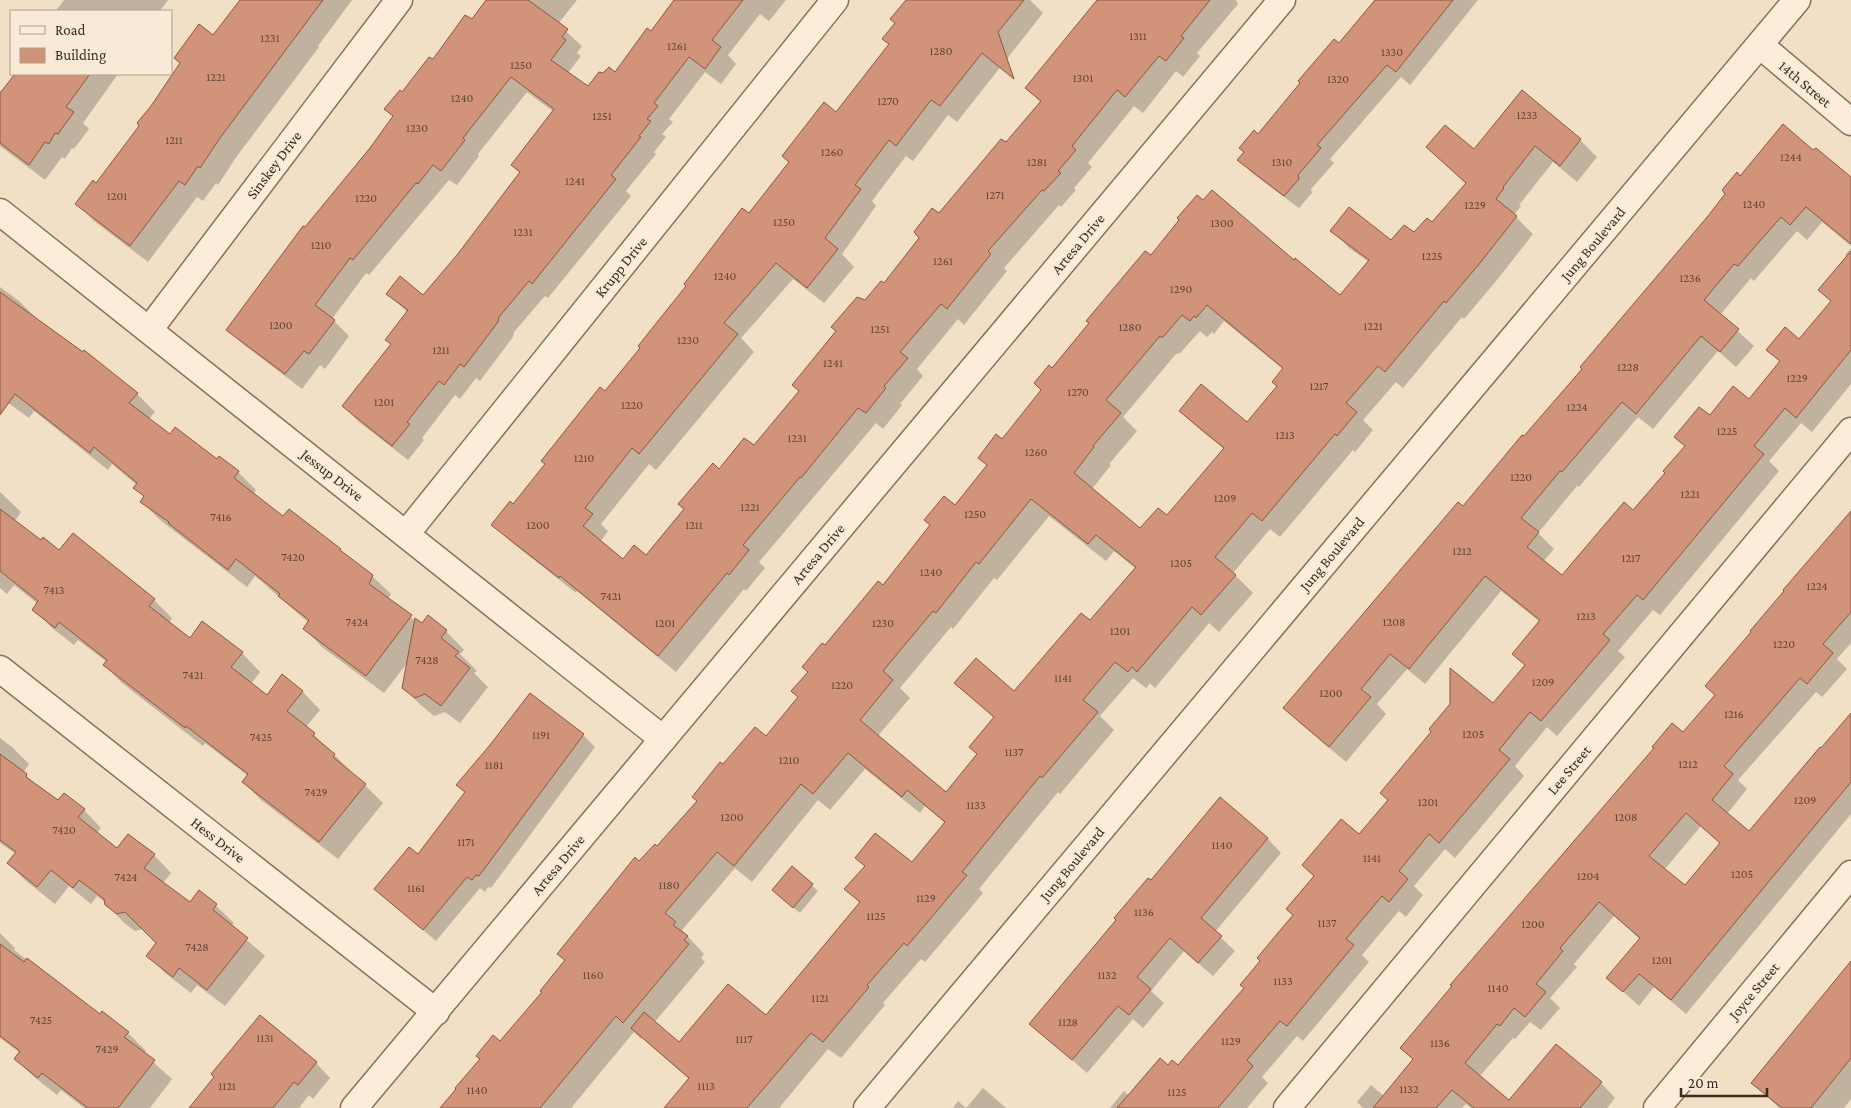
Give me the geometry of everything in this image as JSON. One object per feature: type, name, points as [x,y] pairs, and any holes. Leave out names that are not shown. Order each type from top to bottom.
[{"type":"street","name":"Sinskey Drive","points":[[149,330],[399,0]]},
{"type":"street","name":"Krupp Drive","points":[[406,534],[835,0]]},
{"type":"street","name":"Artesa Drive","points":[[354,1108],[1282,0]]},
{"type":"street","name":"Jung Boulevard","points":[[867,1108],[1798,0]]},
{"type":"street","name":"14th Street","points":[[1760,46],[1851,122]]},
{"type":"street","name":"Jessup Drive","points":[[0,212],[663,739]]},
{"type":"street","name":"Lee Street","points":[[1286,1108],[1851,431]]},
{"type":"street","name":"Hess Drive","points":[[0,668],[436,1012]]},
{"type":"street","name":"Joyce Street","points":[[1657,1108],[1851,874]]},
{"type":"building","points":[[240,0],[323,0],[220,138],[200,168],[198,166],[185,185],[179,181],[130,246],[75,204],[93,180],[96,183],[139,126],[137,123],[180,63],[174,58],[199,24],[213,35]]},
{"type":"building","points":[[486,0],[528,0],[568,29],[562,37],[566,40],[551,60],[588,86],[599,72],[603,73],[609,67],[615,72],[647,28],[651,31],[674,0],[743,0],[712,40],[721,47],[705,69],[689,57],[654,103],[658,106],[647,119],[651,121],[611,175],[616,179],[532,284],[529,281],[499,317],[498,322],[464,367],[460,364],[444,385],[439,381],[407,422],[410,424],[392,446],[342,406],[391,344],[385,340],[408,310],[386,294],[400,276],[423,295],[457,255],[520,172],[511,165],[554,109],[511,77],[463,138],[465,140],[441,171],[433,165],[418,184],[416,183],[353,260],[350,258],[315,305],[335,320],[309,354],[304,351],[285,374],[226,330],[303,226],[305,227],[370,148],[393,116],[384,109],[400,90],[402,92],[429,57],[433,59],[465,15],[472,19]]},
{"type":"building","points":[[906,0],[1024,0],[998,32],[1014,79],[982,53],[940,106],[931,100],[896,146],[889,140],[855,185],[861,189],[825,238],[838,249],[807,288],[776,263],[724,323],[738,334],[639,454],[632,448],[585,508],[593,514],[583,526],[623,559],[634,545],[646,555],[684,509],[678,504],[713,463],[719,469],[744,438],[754,445],[799,391],[792,385],[836,331],[831,327],[857,297],[865,300],[881,281],[884,283],[919,238],[914,232],[932,208],[939,213],[1001,139],[1006,142],[1041,101],[1025,88],[1097,0],[1210,0],[1181,36],[1184,38],[1166,61],[1159,56],[1125,97],[1117,90],[1072,146],[1076,150],[1058,171],[1061,173],[1044,191],[1042,190],[988,251],[991,254],[947,309],[941,304],[900,352],[908,358],[884,386],[886,388],[866,413],[858,408],[743,545],[749,550],[729,575],[727,573],[658,656],[560,576],[559,578],[491,525],[510,501],[513,504],[545,464],[541,461],[600,387],[605,391],[640,348],[638,346],[686,286],[684,284],[742,208],[749,213],[789,162],[782,156],[824,102],[836,112],[889,44],[882,39],[895,23],[890,19]]},
{"type":"building","points":[[1375,0],[1453,0],[1396,72],[1387,65],[1317,145],[1321,148],[1298,175],[1299,179],[1284,196],[1237,160],[1244,152],[1239,148],[1254,130],[1258,134],[1300,83],[1298,81],[1334,39],[1339,43]]},
{"type":"building","points":[[14,75],[89,75],[66,107],[74,112],[58,134],[55,133],[49,144],[45,142],[29,165],[0,143],[0,93]]},
{"type":"building","points":[[1522,90],[1581,139],[1560,166],[1535,146],[1496,199],[1517,216],[1480,263],[1446,303],[1444,301],[1385,372],[1378,366],[1346,403],[1357,412],[1337,436],[1335,434],[1262,521],[1252,513],[1215,557],[1236,575],[1201,615],[1192,607],[1137,672],[1132,667],[1128,672],[1115,662],[1083,700],[1098,712],[1042,778],[1040,776],[962,872],[967,875],[907,946],[904,943],[867,985],[869,987],[823,1042],[811,1033],[747,1108],[664,1108],[689,1078],[631,1028],[644,1012],[679,1042],[728,984],[766,1015],[860,902],[844,889],[865,866],[855,858],[875,833],[912,862],[945,822],[907,790],[902,797],[848,753],[813,794],[801,784],[734,866],[717,852],[665,913],[676,922],[673,925],[688,936],[684,940],[689,944],[623,1023],[616,1016],[540,1108],[440,1108],[480,1059],[476,1056],[493,1035],[500,1041],[542,992],[540,991],[565,960],[557,954],[635,857],[639,861],[655,844],[657,846],[697,801],[692,797],[720,762],[723,764],[755,727],[766,736],[798,697],[791,691],[808,672],[802,667],[822,643],[825,645],[878,581],[883,585],[930,525],[924,520],[944,496],[955,505],[987,465],[978,458],[996,434],[1002,439],[1041,390],[1034,383],[1049,365],[1052,368],[1089,323],[1086,321],[1145,251],[1151,255],[1179,220],[1177,218],[1197,195],[1203,200],[1212,190],[1294,260],[1295,258],[1340,295],[1369,260],[1330,231],[1349,207],[1391,240],[1404,225],[1414,232],[1427,218],[1432,222],[1466,183],[1426,147],[1445,125],[1474,149]],"holes":[[[1207,305],[1283,368],[1272,382],[1277,386],[1247,422],[1201,384],[1179,411],[1224,448],[1167,515],[1158,508],[1140,528],[1074,473],[1093,446],[1121,413],[1106,400],[1159,337],[1163,337],[1182,315],[1190,321],[1194,316],[1196,318]],[[1031,499],[1088,544],[1096,535],[1136,567],[1090,620],[1081,613],[1014,691],[976,658],[954,683],[994,717],[969,747],[977,754],[946,792],[860,720],[893,680],[883,671],[933,611],[936,613],[976,562],[979,564]]]},
{"type":"building","points":[[1783,124],[1813,150],[1816,148],[1851,177],[1851,244],[1806,207],[1790,225],[1781,217],[1738,266],[1734,264],[1704,300],[1739,329],[1720,352],[1701,336],[1636,414],[1622,402],[1521,518],[1539,532],[1527,547],[1562,575],[1624,502],[1633,510],[1665,473],[1663,471],[1685,446],[1674,437],[1699,407],[1710,415],[1733,386],[1749,399],[1780,361],[1766,350],[1785,327],[1799,339],[1831,301],[1818,290],[1851,251],[1851,350],[1796,418],[1785,408],[1754,446],[1764,454],[1643,600],[1637,595],[1603,634],[1610,640],[1541,721],[1530,712],[1499,750],[1510,759],[1439,843],[1429,834],[1399,871],[1408,879],[1389,902],[1382,896],[1346,939],[1354,945],[1287,1026],[1280,1021],[1247,1060],[1253,1066],[1218,1108],[1117,1108],[1160,1058],[1168,1065],[1172,1060],[1178,1065],[1244,988],[1240,985],[1260,961],[1257,958],[1293,915],[1286,909],[1314,876],[1302,865],[1341,819],[1359,834],[1388,800],[1380,793],[1431,732],[1429,729],[1450,704],[1450,668],[1493,703],[1525,665],[1512,654],[1540,620],[1485,576],[1409,669],[1390,654],[1361,689],[1371,697],[1329,747],[1283,708],[1458,502],[1463,506],[1522,435],[1524,436],[1582,369],[1580,367],[1708,216],[1725,194],[1722,190],[1737,172],[1740,176]]},
{"type":"building","points":[[0,292],[83,352],[84,350],[138,393],[129,403],[170,434],[175,427],[217,459],[219,456],[239,471],[234,478],[283,516],[289,509],[341,549],[373,575],[369,584],[412,615],[366,676],[303,629],[309,620],[236,559],[228,570],[169,522],[140,502],[144,496],[133,488],[137,483],[94,447],[90,453],[15,394],[0,415]]},
{"type":"building","points":[[0,509],[41,540],[43,537],[59,550],[73,533],[155,599],[149,606],[190,638],[202,621],[243,652],[231,667],[267,695],[282,674],[303,691],[287,711],[315,733],[313,736],[335,754],[333,757],[366,784],[319,842],[242,782],[248,774],[103,665],[107,660],[59,622],[55,628],[32,610],[38,601],[0,571]]},
{"type":"building","points":[[1851,511],[1851,612],[1823,644],[1833,653],[1807,684],[1800,678],[1724,766],[1733,774],[1712,800],[1749,831],[1851,713],[1851,782],[1671,1000],[1639,974],[1623,992],[1606,978],[1640,938],[1599,902],[1560,948],[1563,951],[1536,984],[1546,992],[1525,1017],[1514,1008],[1500,1026],[1497,1024],[1465,1063],[1509,1100],[1556,1044],[1602,1082],[1580,1108],[1474,1108],[1452,1090],[1436,1108],[1373,1108],[1413,1059],[1400,1048],[1452,986],[1450,985],[1654,748],[1652,747],[1672,723],[1683,732],[1715,695],[1705,686],[1751,632],[1783,590]],"holes":[[[1686,813],[1720,843],[1685,885],[1649,856]]]},
{"type":"building","points":[[428,615],[447,630],[441,638],[459,652],[455,656],[470,668],[441,706],[425,694],[415,698],[402,688],[415,618],[422,623]]},
{"type":"building","points":[[530,693],[584,734],[479,876],[476,875],[472,880],[467,877],[423,930],[374,889],[409,847],[418,854],[465,792],[456,785]]},
{"type":"building","points":[[0,754],[27,774],[26,777],[58,800],[64,793],[85,809],[78,817],[117,848],[128,834],[155,854],[144,868],[190,902],[199,890],[217,904],[213,910],[248,938],[207,990],[179,968],[173,977],[146,956],[156,943],[125,912],[117,914],[105,905],[104,899],[79,880],[73,888],[51,870],[37,887],[7,863],[16,852],[0,840]]},
{"type":"building","points":[[1220,797],[1268,838],[1201,918],[1222,936],[1198,963],[1170,938],[1137,977],[1151,989],[1129,1015],[1118,1006],[1072,1060],[1029,1024],[1116,920],[1114,918],[1148,878],[1151,880]]},
{"type":"building","points":[[792,866],[813,884],[793,908],[772,890]]},
{"type":"building","points":[[0,944],[24,962],[27,958],[100,1014],[102,1011],[129,1032],[124,1037],[155,1060],[118,1108],[88,1108],[42,1073],[38,1078],[14,1059],[20,1051],[0,1036]]},
{"type":"building","points":[[1851,961],[1851,1058],[1811,1108],[1782,1108],[1751,1083]]},
{"type":"building","points":[[260,1015],[317,1062],[298,1085],[294,1082],[273,1108],[189,1108],[214,1077],[211,1074]]}]
